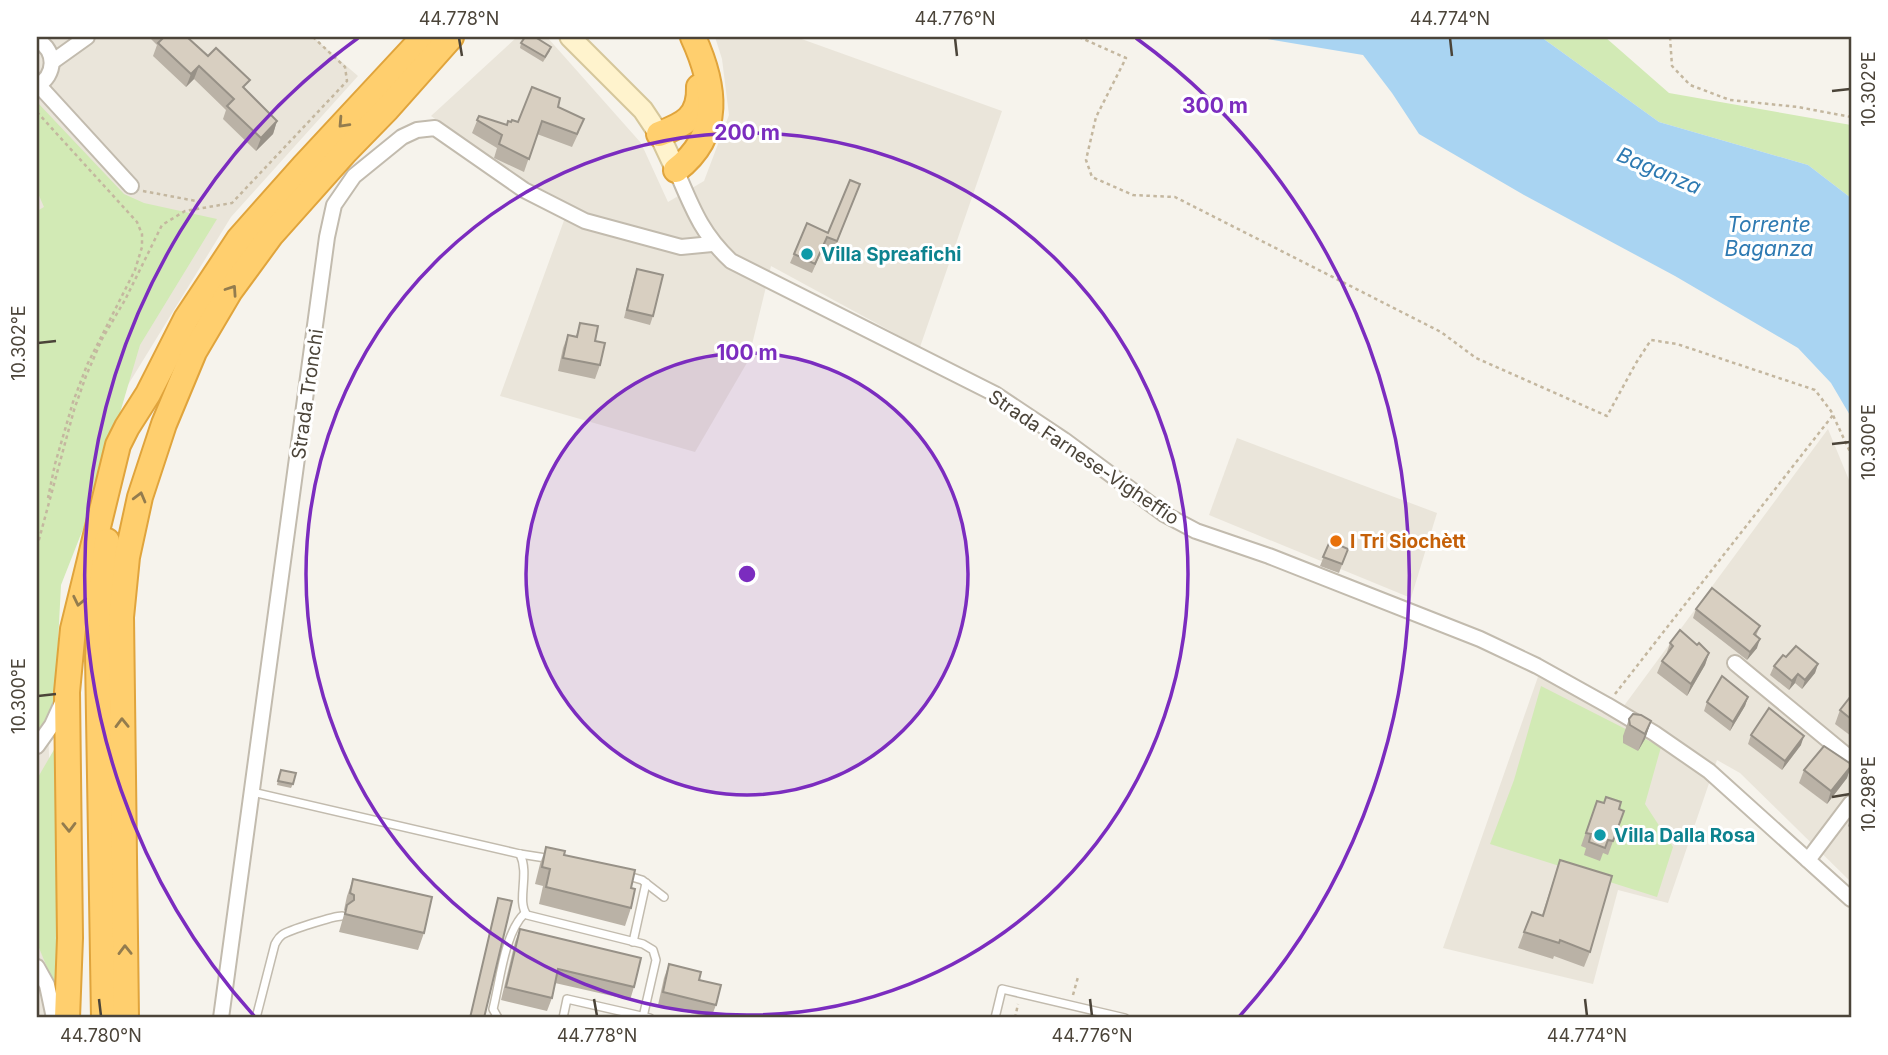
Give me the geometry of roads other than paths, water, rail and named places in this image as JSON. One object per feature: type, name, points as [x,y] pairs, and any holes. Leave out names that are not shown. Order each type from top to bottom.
[{"type":"highway","points":[[390,72],[412,37]]},
{"type":"highway","points":[[67,1018],[70,938],[67,681],[73,629],[112,464],[127,427],[202,292],[239,239],[424,37]]},
{"type":"highway","points":[[126,1018],[121,617],[127,557],[140,497],[164,424],[194,352],[230,291],[271,234],[451,37]]},
{"type":"highway","points":[[387,109],[472,37]]},
{"type":"highway","points":[[659,135],[678,128],[694,114],[700,101],[699,73],[685,37]]},
{"type":"highway","points":[[676,170],[692,157],[708,128],[710,100],[707,69],[693,37]]},
{"type":"highway","points":[[104,1018],[98,656],[101,592],[109,529],[118,488],[133,436],[157,376]]},
{"type":"street","name":"Strada Farnese-Vigheffio","points":[[570,37],[643,110],[659,135],[700,224],[712,244],[731,261],[995,394],[1064,440],[1154,508],[1196,531],[1269,556],[1480,639],[1537,666],[1606,705],[1654,733],[1709,771],[1851,899]]},
{"type":"street","points":[[39,41],[60,45],[85,39]]},
{"type":"street","points":[[52,62],[85,39]]},
{"type":"street","points":[[39,41],[51,55],[52,62],[48,76],[37,86],[131,186]]},
{"type":"street","name":"Strada Tronchi","points":[[221,1018],[327,237],[334,205],[354,176],[402,137],[416,130],[435,128],[524,190],[585,221],[681,247],[712,244]]},
{"type":"street","points":[[1735,663],[1851,759]]},
{"type":"street","points":[[37,746],[57,714],[67,681]]},
{"type":"street","points":[[1808,860],[1851,803]]},
{"type":"street","points":[[37,967],[47,985],[54,1018]]},
{"type":"lane","points":[[252,792],[520,854],[557,860]]},
{"type":"lane","points":[[520,854],[525,869],[522,902],[524,913]]},
{"type":"lane","points":[[616,873],[646,883],[664,897]]},
{"type":"lane","points":[[633,942],[646,883]]},
{"type":"lane","points":[[524,913],[533,918],[647,945],[656,956],[646,1018],[567,999],[562,1018]]},
{"type":"lane","points":[[498,1018],[493,1009],[510,936],[524,913]]},
{"type":"lane","points":[[256,1018],[279,938],[290,931],[333,916],[342,916]]},
{"type":"lane","points":[[995,1018],[1002,989],[1125,1018]]},
{"type":"water","name":"Torrente Baganza","points":[[1255,37],[1541,37],[1659,122],[1808,165],[1851,198],[1851,417],[1831,383],[1798,348],[1675,276],[1524,195],[1419,134],[1363,55]]},
{"type":"place","name":"Villa Spreafichi","points":[[807,254]]},
{"type":"place","name":"I Tri Siochètt","points":[[1336,541]]},
{"type":"place","name":"Villa Dalla Rosa","points":[[1600,835]]},
{"type":"water label","name":"Baganza","points":[[1659,171]]}]
